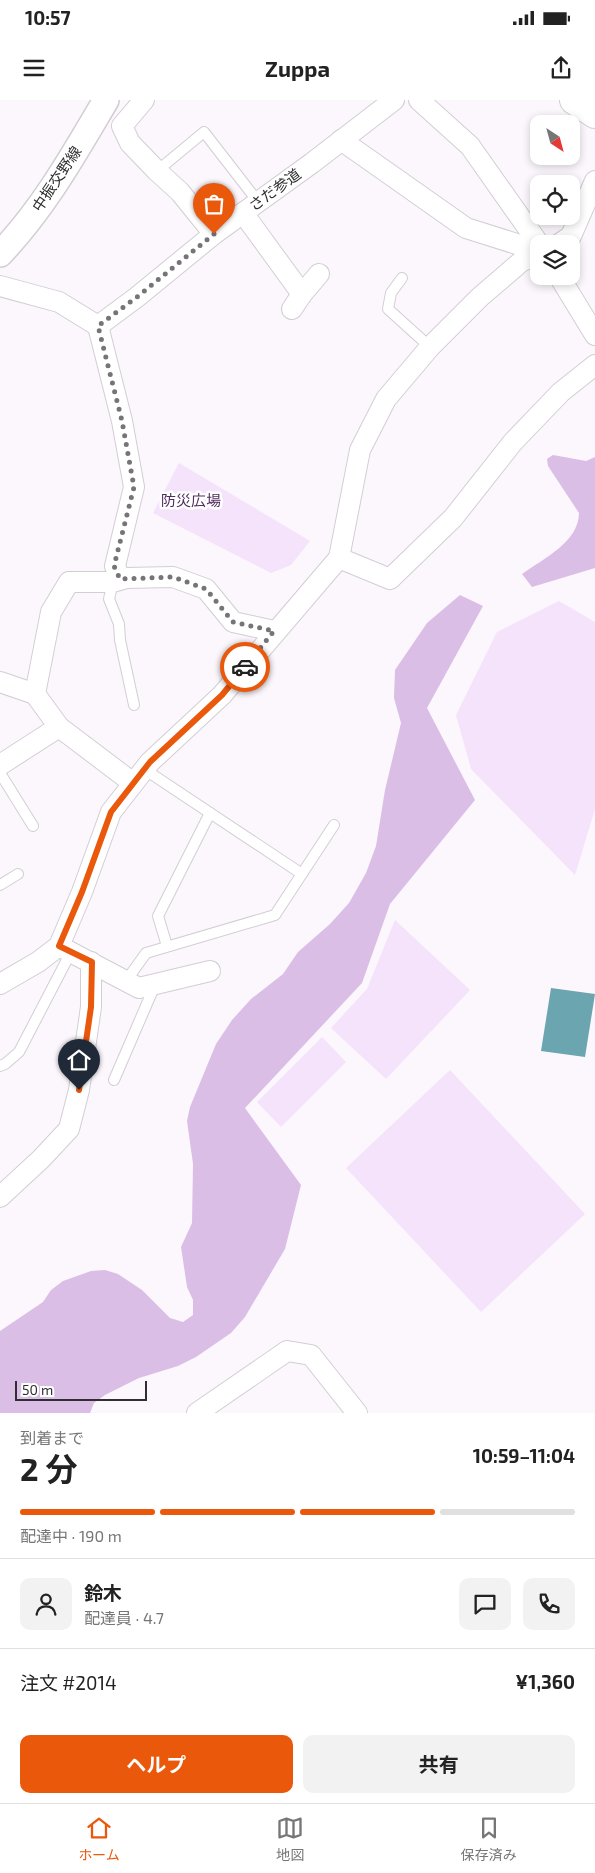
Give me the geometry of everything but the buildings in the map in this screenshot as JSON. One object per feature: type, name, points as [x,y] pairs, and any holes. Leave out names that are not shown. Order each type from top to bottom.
[{"type":"main road","points":[[574,100],[595,114]]},
{"type":"street","points":[[122,126],[144,100]]},
{"type":"street","points":[[361,126],[380,100]]},
{"type":"street","name":"さだ参道","points":[[98,326],[137,297],[214,234],[394,100]]},
{"type":"street","points":[[419,100],[470,146],[533,235]]},
{"type":"street","points":[[103,105],[122,126],[130,143],[180,192],[214,234]]},
{"type":"street","name":"中振交野線","points":[[0,254],[21,231],[61,175],[103,105]]},
{"type":"street","points":[[341,140],[466,228],[530,248]]},
{"type":"street","points":[[571,235],[595,180]]},
{"type":"street","points":[[251,208],[297,301],[319,274]]},
{"type":"street","points":[[0,984],[65,949],[82,892],[111,812],[139,776],[222,695],[274,631],[338,558],[360,450],[386,399],[430,347],[480,297],[522,261],[530,258]]},
{"type":"street","points":[[564,285],[595,335]]},
{"type":"street","points":[[0,286],[59,302],[98,326],[122,421],[134,487],[114,566],[116,581]]},
{"type":"street","points":[[338,558],[390,580],[452,518],[513,442],[561,392],[595,365]]},
{"type":"street","points":[[35,694],[51,612],[69,582],[173,577],[206,589],[233,622],[274,631]]},
{"type":"street","points":[[0,682],[35,694],[59,727],[139,776]]},
{"type":"street","points":[[0,765],[59,727]]},
{"type":"street","points":[[65,949],[139,988],[210,971]]},
{"type":"street","points":[[0,1197],[41,1159],[69,1128],[79,1090],[90,1016],[92,962]]},
{"type":"street","points":[[198,1413],[287,1351],[311,1355],[351,1411]]},
{"type":"lane","points":[[157,171],[204,132],[251,208]]},
{"type":"lane","points":[[402,278],[391,293],[388,309],[430,347]]},
{"type":"lane","points":[[116,581],[109,599],[119,624],[120,640],[134,705]]},
{"type":"lane","points":[[0,773],[33,826]]},
{"type":"lane","points":[[139,776],[210,813],[302,874]]},
{"type":"lane","points":[[167,946],[158,916],[210,813]]},
{"type":"lane","points":[[126,981],[146,953],[274,915],[334,825]]},
{"type":"lane","points":[[0,886],[18,874]]},
{"type":"lane","points":[[0,1066],[19,1052],[65,949]]},
{"type":"lane","points":[[114,1080],[156,984]]},
{"type":"green space","name":"防災広場","points":[[179,463],[310,541],[291,565],[271,573],[153,513]]},
{"type":"green space","points":[[559,601],[595,622],[595,809],[575,875],[471,769],[456,715],[497,632]]},
{"type":"green space","points":[[395,920],[470,990],[386,1079],[331,1028],[367,989]]},
{"type":"green space","points":[[322,1037],[346,1062],[281,1127],[257,1102]]},
{"type":"green space","points":[[450,1070],[585,1214],[481,1312],[346,1168]]},
{"type":"shaded area","points":[[553,455],[586,461],[595,457],[595,568],[532,587],[522,574],[567,541],[573,533],[579,513],[548,466],[547,459]]},
{"type":"shaded area","points":[[460,595],[483,606],[427,708],[475,800],[390,904],[362,983],[245,1108],[301,1185],[285,1249],[245,1317],[231,1333],[196,1357],[178,1366],[139,1378],[105,1395],[94,1403],[90,1413],[0,1413],[0,1331],[43,1302],[51,1290],[63,1281],[91,1271],[105,1270],[118,1274],[142,1290],[170,1318],[183,1322],[193,1315],[193,1300],[187,1287],[181,1247],[192,1223],[193,1164],[187,1121],[190,1107],[216,1044],[232,1020],[251,999],[283,974],[298,952],[330,924],[349,903],[366,873],[376,846],[385,790],[401,723],[394,698],[395,670],[427,623]]},
{"type":"water","points":[[551,988],[595,994],[585,1057],[541,1051]]},
{"type":"way so far","points":[[214,234],[137,297],[98,326],[122,421],[134,487],[114,566],[120,579],[173,577],[206,589],[233,622],[274,631],[245,667]]},
{"type":"route","points":[[79,1090],[91,1007],[92,962],[59,946],[82,892],[111,812],[150,762],[222,695],[245,667]]}]
